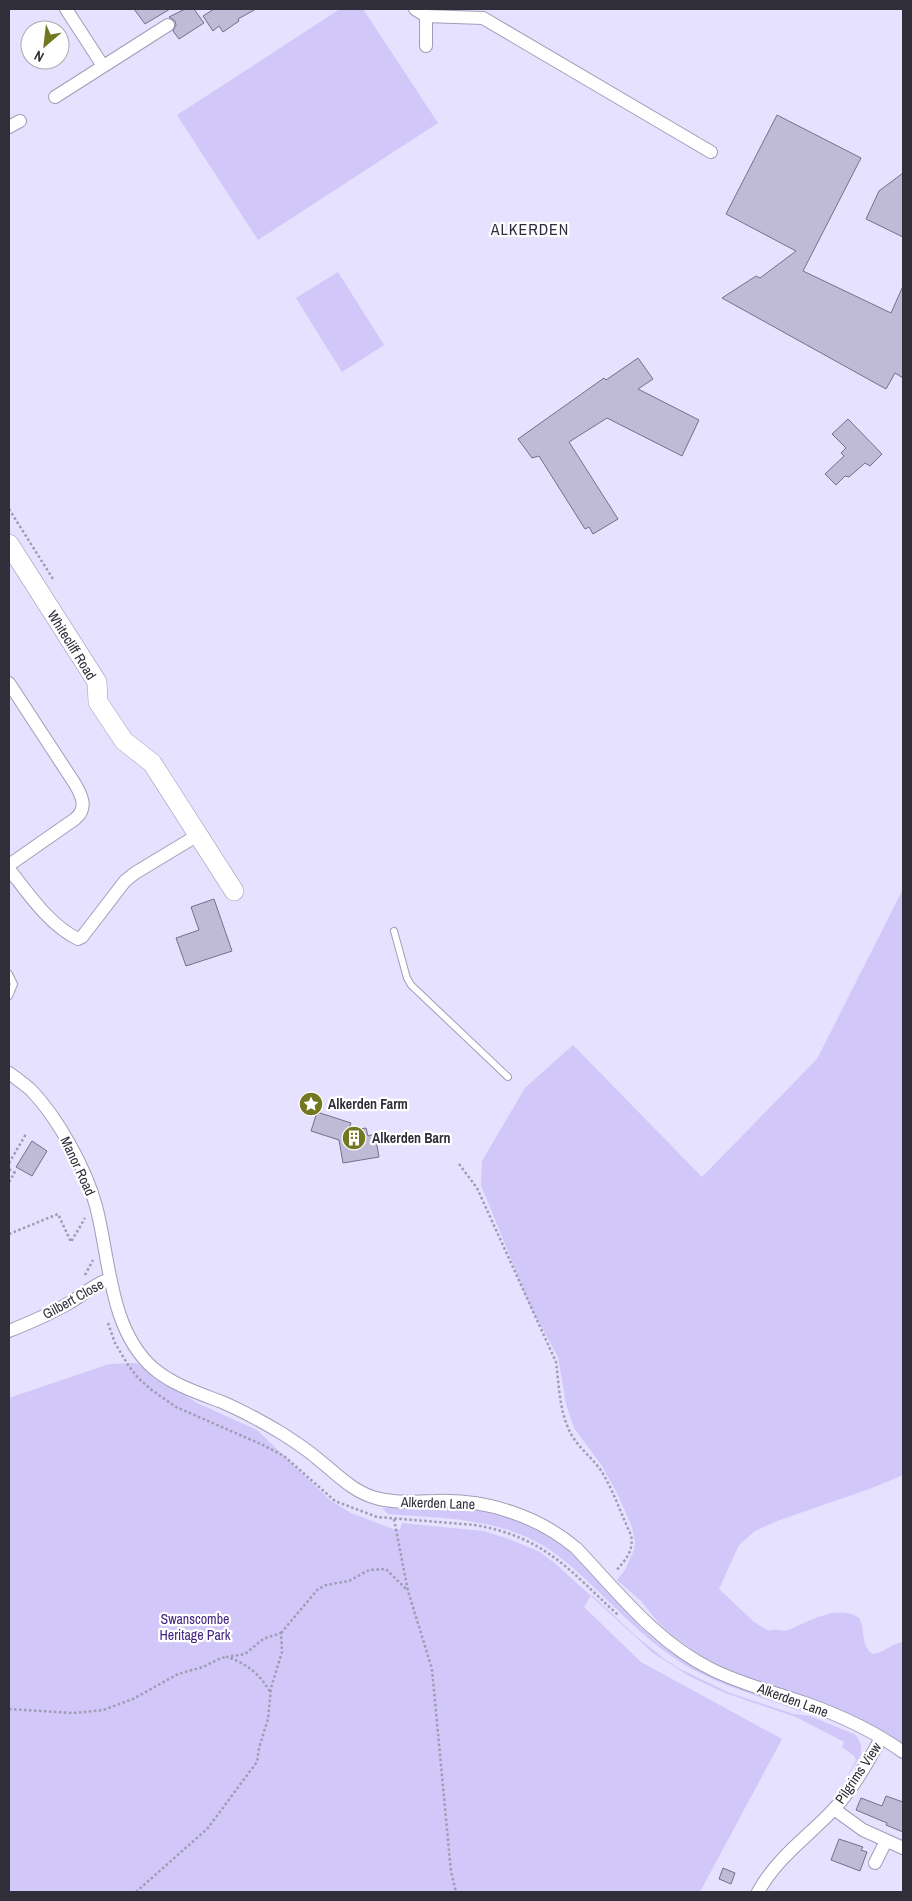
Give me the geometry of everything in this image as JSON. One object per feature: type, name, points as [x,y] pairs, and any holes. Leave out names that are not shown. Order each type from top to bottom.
[{"type":"street","points":[[66,9],[103,66]]},
{"type":"street","points":[[426,46],[420,12],[483,18],[712,152]]},
{"type":"street","points":[[55,97],[168,25]]},
{"type":"street","name":"Whitecliff Road","points":[[9,544],[97,682],[98,702],[103,710],[124,742],[152,763],[234,891]]},
{"type":"street","points":[[9,683],[75,784],[82,797],[83,806],[81,814],[75,819],[9,865]]},
{"type":"street","points":[[9,869],[56,923],[78,938],[82,937],[124,881],[198,835]]},
{"type":"street","name":"Manor Road","points":[[9,1073],[31,1090],[40,1101],[59,1128],[81,1167],[96,1205],[110,1279]]},
{"type":"street","name":"Gilbert Close","points":[[9,1331],[55,1311],[97,1284],[110,1279]]},
{"type":"street","name":"Alkerden Lane","points":[[110,1279],[123,1321],[136,1347],[150,1366],[186,1389],[232,1407],[266,1424],[312,1454],[350,1485],[370,1496],[398,1502],[435,1500],[467,1502],[506,1511],[535,1522],[569,1542],[655,1632],[674,1647],[699,1662],[748,1684],[814,1706],[881,1738],[903,1752]]},
{"type":"street","name":"Pilgrims View","points":[[758,1892],[784,1856],[834,1809],[856,1781],[881,1738]]},
{"type":"street","name":"Pilgrims View","points":[[834,1809],[857,1826],[903,1848]]},
{"type":"street","points":[[875,1863],[886,1841]]},
{"type":"lane","points":[[394,931],[407,978],[411,985],[508,1077]]},
{"type":"lane","points":[[9,974],[14,984],[9,996]]},
{"type":"path","points":[[9,509],[53,578]]},
{"type":"path","points":[[9,1162],[26,1134]]},
{"type":"path","points":[[459,1164],[477,1188],[556,1362],[560,1396],[569,1430],[601,1471],[631,1535],[633,1543],[629,1555],[606,1581]]},
{"type":"path","points":[[9,1169],[16,1173],[9,1182]]},
{"type":"path","points":[[9,1234],[58,1214],[71,1242],[83,1224],[87,1212]]},
{"type":"path","points":[[107,1318],[110,1333],[128,1365],[139,1379],[163,1398],[181,1409],[279,1453],[337,1502],[368,1515],[394,1519],[475,1525],[500,1531],[535,1544],[563,1563],[621,1617]]},
{"type":"path","points":[[394,1519],[408,1590],[432,1668],[451,1872],[456,1892]]},
{"type":"path","points":[[9,1709],[73,1713],[103,1710],[133,1699],[178,1674],[203,1667],[221,1658],[245,1654],[263,1638],[281,1633],[318,1589],[326,1585],[349,1581],[369,1570],[386,1569],[408,1590]]},
{"type":"path","points":[[136,1892],[207,1829],[257,1762],[259,1748],[268,1719],[270,1692],[282,1652],[281,1633]]},
{"type":"path","points":[[227,1657],[248,1667],[270,1692]]},
{"type":"green space","points":[[340,9],[363,9],[438,123],[258,240],[177,115]]},
{"type":"green space","points":[[338,272],[384,345],[342,372],[296,298]]},
{"type":"green space","points":[[903,889],[903,1475],[872,1488],[777,1521],[755,1531],[739,1545],[719,1589],[754,1622],[769,1631],[788,1630],[823,1615],[842,1612],[859,1618],[866,1647],[873,1654],[903,1642],[903,1745],[726,1669],[700,1655],[671,1634],[658,1622],[641,1601],[617,1580],[625,1570],[634,1550],[635,1541],[632,1527],[617,1493],[602,1466],[574,1428],[566,1404],[558,1357],[530,1306],[481,1185],[482,1161],[525,1088],[573,1045],[702,1177],[817,1059]]},
{"type":"green space","name":"Swanscombe Heritage Park","points":[[136,1363],[197,1403],[257,1430],[330,1500],[351,1513],[400,1530],[402,1523],[483,1531],[540,1552],[591,1596],[584,1607],[641,1662],[782,1739],[700,1892],[9,1892],[9,1398],[109,1364]]},
{"type":"green space","points":[[454,1507],[489,1513],[538,1531],[568,1550],[640,1627],[667,1649],[714,1675],[805,1710],[799,1711],[716,1681],[685,1665],[654,1643],[568,1564],[535,1541],[515,1532],[494,1526],[452,1519],[388,1514],[382,1508]]},
{"type":"green space","points":[[591,1596],[637,1637],[680,1669],[730,1693],[794,1714],[810,1716],[856,1735],[861,1745],[861,1755],[845,1780],[856,1760],[854,1756],[842,1747],[844,1742],[796,1717],[725,1693],[689,1676],[653,1653]]},
{"type":"building","points":[[134,9],[170,9],[145,24]]},
{"type":"building","points":[[185,9],[194,9],[204,23],[179,39],[173,31],[176,25],[175,21],[169,17]]},
{"type":"building","points":[[214,9],[256,9],[238,19],[239,21],[223,32],[219,26],[213,31],[203,16]]},
{"type":"building","points":[[777,115],[861,158],[803,271],[891,313],[903,286],[903,378],[895,373],[886,389],[722,298],[756,276],[760,278],[796,251],[726,214]]},
{"type":"building","points":[[903,173],[903,237],[866,219],[879,191]]},
{"type":"building","points":[[638,358],[653,379],[638,389],[699,420],[682,456],[607,418],[569,442],[618,519],[593,534],[589,527],[585,529],[539,456],[532,458],[518,439],[604,378],[606,380]]},
{"type":"building","points":[[848,419],[882,454],[870,466],[865,463],[849,477],[845,476],[836,485],[825,474],[844,456],[841,453],[846,448],[832,434]]},
{"type":"building","points":[[214,899],[232,951],[186,966],[176,938],[199,930],[191,907]]},
{"type":"building","name":"Alkerden Barn","points":[[317,1112],[351,1123],[348,1131],[366,1128],[368,1136],[375,1134],[379,1157],[343,1163],[339,1140],[311,1131]]},
{"type":"building","points":[[32,1141],[47,1151],[32,1176],[16,1167]]},
{"type":"building","points":[[886,1796],[903,1802],[903,1832],[856,1810],[861,1798],[882,1806]]},
{"type":"building","points":[[839,1839],[863,1847],[861,1850],[867,1852],[860,1871],[831,1860]]},
{"type":"building","points":[[723,1868],[735,1873],[731,1884],[719,1879]]},
{"type":"place","name":"Alkerden Farm","points":[[311,1104]]},
{"type":"place","name":"Alkerden Barn","points":[[354,1138]]},
{"type":"district","name":"ALKERDEN","points":[[530,229]]}]
